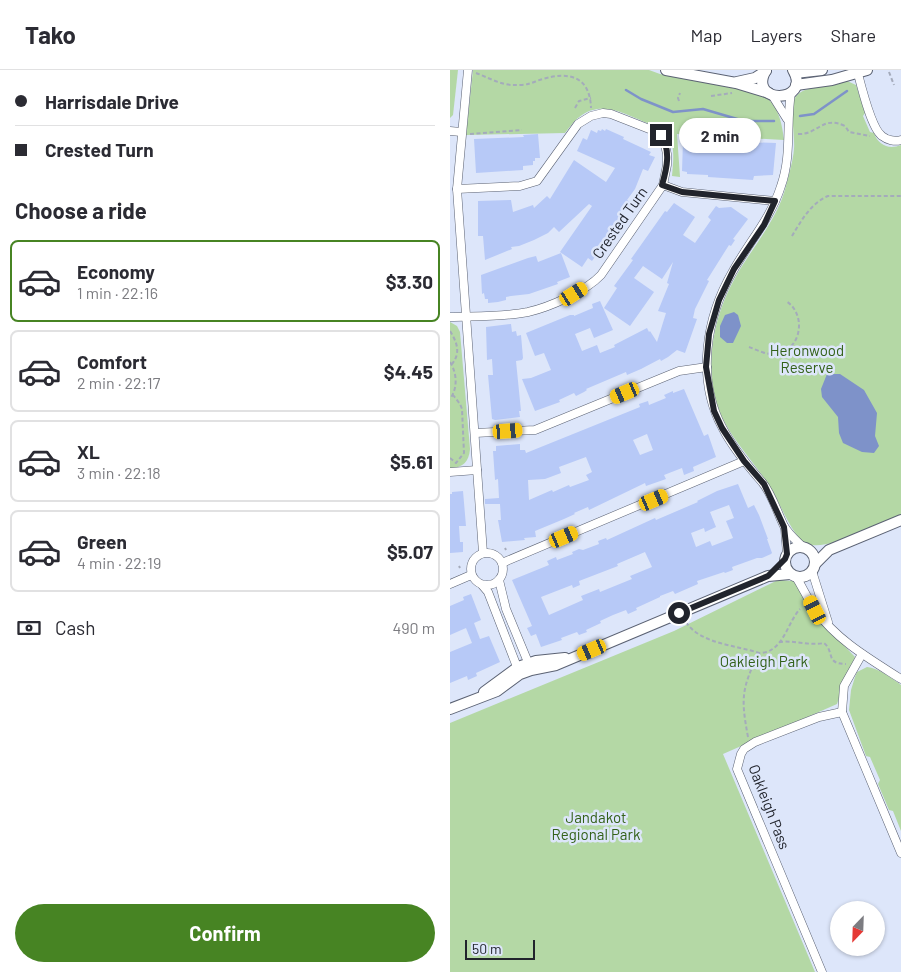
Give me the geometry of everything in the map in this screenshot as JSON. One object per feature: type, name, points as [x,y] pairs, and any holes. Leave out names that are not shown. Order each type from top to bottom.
[{"type":"street","points":[[666,70],[734,88],[783,97],[793,89],[860,71],[877,130],[885,138],[893,141],[901,140]]},
{"type":"street","points":[[734,88],[755,78],[766,70]]},
{"type":"street","points":[[766,70],[763,75],[763,85],[788,120]]},
{"type":"street","points":[[822,70],[794,72],[788,120],[789,146],[787,167],[764,225],[734,269],[719,300],[709,334],[706,367],[714,411],[722,428],[744,461],[764,484],[784,527],[790,535],[812,554],[813,567],[831,628]]},
{"type":"street","points":[[468,71],[457,190],[483,553]]},
{"type":"street","name":"Crested Turn","points":[[450,317],[529,312],[574,294],[593,283],[601,275],[662,185],[667,165],[667,154],[666,145],[661,135],[611,114],[602,113],[591,116]]},
{"type":"street","points":[[457,190],[520,186],[537,181],[578,124],[591,116]]},
{"type":"street","points":[[450,131],[461,132]]},
{"type":"street","points":[[662,185],[682,192],[775,201]]},
{"type":"street","points":[[475,433],[535,430],[680,370],[706,367]]},
{"type":"street","points":[[502,563],[744,461]]},
{"type":"street","points":[[450,472],[477,470]]},
{"type":"street","points":[[450,709],[475,698],[519,671],[544,659],[574,657],[768,576],[793,575],[804,577],[829,550],[901,520]]},
{"type":"street","points":[[784,527],[785,567],[793,575],[815,610],[850,646],[901,679]]},
{"type":"street","points":[[768,576],[794,548],[829,550]]},
{"type":"street","points":[[519,671],[488,592],[471,575],[472,561],[483,553],[496,555],[502,563],[503,572],[500,580],[506,609],[529,667]]},
{"type":"street","points":[[450,584],[471,575]]},
{"type":"street","points":[[482,585],[491,585],[500,580]]},
{"type":"street","points":[[862,654],[844,686],[842,712],[901,853]]},
{"type":"street","name":"Oakleigh Pass","points":[[822,972],[737,769],[737,764],[744,749],[755,742],[819,717],[842,712]]},
{"type":"path","points":[[560,75],[563,70]]},
{"type":"path","points":[[468,71],[476,72],[510,85],[528,84],[560,75],[578,79],[587,89],[591,98],[591,116]]},
{"type":"path","points":[[890,72],[894,85]]},
{"type":"path","points":[[711,96],[734,88]]},
{"type":"path","points":[[679,101],[680,93]]},
{"type":"path","points":[[575,108],[579,101],[591,98]]},
{"type":"path","points":[[798,134],[809,133],[821,124],[832,122],[846,126],[849,132],[870,136]]},
{"type":"path","points":[[470,134],[522,130]]},
{"type":"path","points":[[792,236],[806,214],[820,199],[828,196],[901,196]]},
{"type":"path","points":[[749,347],[773,354],[784,351],[794,343],[798,334],[799,320],[794,307],[786,301]]},
{"type":"path","points":[[450,331],[458,349],[457,356],[451,363],[456,379],[453,395],[450,399]]},
{"type":"path","points":[[450,458],[456,463],[464,453],[462,409],[453,395]]},
{"type":"path","points":[[686,622],[690,628],[706,638],[759,654],[771,651],[800,609]]},
{"type":"path","points":[[779,642],[809,645],[824,643],[828,646],[832,660],[837,664],[846,664]]},
{"type":"path","points":[[748,740],[743,694],[759,654]]},
{"type":"green space","points":[[450,70],[458,70],[453,115],[450,118]]},
{"type":"green space","points":[[473,70],[649,70],[660,74],[758,93],[774,106],[780,119],[784,140],[677,134],[680,177],[672,176],[672,143],[664,131],[609,109],[593,110],[586,113],[576,120],[565,133],[466,135]]},
{"type":"green space","name":"Heronwood Reserve","points":[[845,80],[856,85],[865,113],[863,116],[870,132],[874,133],[878,141],[888,147],[901,145],[901,515],[832,543],[809,545],[796,534],[769,485],[725,423],[713,388],[712,350],[720,312],[727,294],[777,211],[782,199],[793,154],[792,110],[795,98],[805,90]]},
{"type":"green space","points":[[450,322],[457,326],[460,332],[470,449],[467,461],[458,467],[450,469]]},
{"type":"green space","name":"Jandakot Regional Park","points":[[778,580],[793,581],[801,588],[816,616],[855,657],[837,704],[723,754],[815,972],[450,972],[450,723],[674,631]]},
{"type":"green space","points":[[867,667],[880,671],[901,685],[901,831],[893,811],[889,810],[878,784],[880,780],[870,757],[866,756],[849,710],[851,690],[857,672]]},
{"type":"water","points":[[734,312],[738,315],[741,326],[733,343],[727,343],[720,337],[720,326],[725,315]]},
{"type":"water","points":[[827,374],[840,374],[864,390],[877,413],[875,436],[879,446],[874,453],[862,452],[843,443],[839,433],[838,417],[822,397],[821,389]]},
{"type":"building","points":[[602,129],[624,137],[623,139],[651,152],[649,155],[655,157],[648,171],[643,169],[635,189],[627,200],[630,202],[595,252],[597,254],[592,261],[588,258],[582,267],[560,252],[592,206],[589,204],[559,232],[554,227],[548,233],[534,240],[511,247],[512,249],[485,260],[483,236],[478,236],[478,201],[511,200],[513,212],[533,205],[534,208],[547,196],[550,199],[574,160],[606,182],[615,168],[577,151],[583,138],[587,140],[591,130],[597,133],[598,130],[601,131]]},
{"type":"building","points":[[538,134],[540,158],[535,158],[533,165],[523,166],[523,170],[476,173],[474,139],[524,137],[523,135]]},
{"type":"building","points":[[690,139],[717,140],[717,143],[776,143],[773,175],[754,176],[753,180],[687,174],[687,172],[682,171],[683,141],[689,142]]},
{"type":"building","points":[[674,203],[695,217],[683,235],[695,243],[711,220],[708,217],[716,206],[719,208],[731,207],[748,219],[707,280],[709,281],[695,309],[693,318],[697,319],[685,353],[677,350],[661,361],[660,359],[627,375],[626,372],[586,389],[576,396],[574,393],[559,400],[560,402],[535,411],[522,379],[531,378],[551,370],[544,353],[535,356],[526,333],[593,308],[592,304],[600,301],[613,330],[594,338],[590,328],[575,334],[582,351],[597,345],[600,353],[615,347],[614,345],[647,328],[657,342],[666,313],[658,311],[669,284],[667,283],[673,262],[662,279],[643,266],[634,278],[654,292],[630,326],[604,308],[617,288],[614,286],[633,260],[631,259],[665,211],[667,212]]},
{"type":"building","points":[[561,253],[570,277],[557,282],[558,284],[529,294],[506,297],[506,300],[498,302],[488,303],[484,293],[482,294],[481,275],[528,258],[536,256],[538,262]]},
{"type":"building","points":[[511,324],[512,332],[516,331],[517,336],[521,335],[523,358],[516,361],[520,417],[495,420],[492,419],[488,375],[493,375],[492,359],[487,360],[486,327]]},
{"type":"building","points":[[684,389],[704,436],[708,434],[716,457],[693,467],[694,471],[684,475],[682,468],[664,475],[666,479],[646,486],[645,483],[589,510],[588,507],[574,513],[535,531],[536,537],[502,542],[498,520],[501,520],[500,504],[485,504],[485,499],[499,498],[498,479],[495,480],[493,451],[496,451],[496,446],[520,444],[520,450],[525,450],[526,453],[640,407],[639,404],[648,401],[649,405],[666,398],[664,395],[673,391],[673,393]],"holes":[[[647,434],[653,450],[640,455],[633,440]],[[586,457],[592,472],[586,475],[589,480],[570,487],[569,485],[553,492],[552,490],[529,500],[528,480],[545,479],[561,473],[559,467]]]},
{"type":"building","points":[[738,484],[748,508],[754,505],[759,515],[768,539],[771,554],[732,567],[733,570],[725,573],[697,581],[698,584],[675,594],[673,591],[660,596],[628,614],[626,610],[613,615],[579,635],[577,632],[561,638],[562,640],[541,647],[536,634],[531,636],[527,628],[532,626],[512,580],[549,565],[547,561],[556,557],[557,560],[573,554],[572,552],[579,549],[583,550],[599,544],[598,541],[606,538],[607,540],[655,518],[656,520],[698,502],[717,491]],"holes":[[[729,505],[734,518],[726,521],[733,538],[712,546],[710,541],[696,547],[691,533],[704,528],[705,532],[716,527],[710,512]],[[645,552],[652,567],[630,576],[632,579],[600,592],[599,589],[581,596],[583,600],[549,615],[541,597],[572,585],[573,588],[580,585],[579,581],[618,566],[617,564]]]},
{"type":"building","points":[[463,491],[466,526],[459,526],[460,542],[463,542],[463,552],[450,553],[450,494]]},
{"type":"building","points":[[471,594],[481,620],[474,623],[480,639],[489,636],[500,662],[476,673],[477,676],[468,680],[467,676],[450,683],[450,652],[472,643],[466,628],[450,635],[450,606],[464,600],[463,597]]},
{"type":"waterway","points":[[626,90],[641,99],[673,112],[703,109],[744,121],[774,121]]},
{"type":"waterway","points":[[800,116],[814,114],[847,91]]},
{"type":"route","points":[[661,135],[666,145],[667,154],[667,165],[662,185],[682,192],[775,201],[764,225],[725,285],[713,315],[706,367],[714,411],[722,428],[744,461],[764,484],[784,527],[787,554],[785,559],[768,576],[679,613]]},
{"type":"park label","name":"Oakleigh Park","points":[[764,662]]}]
